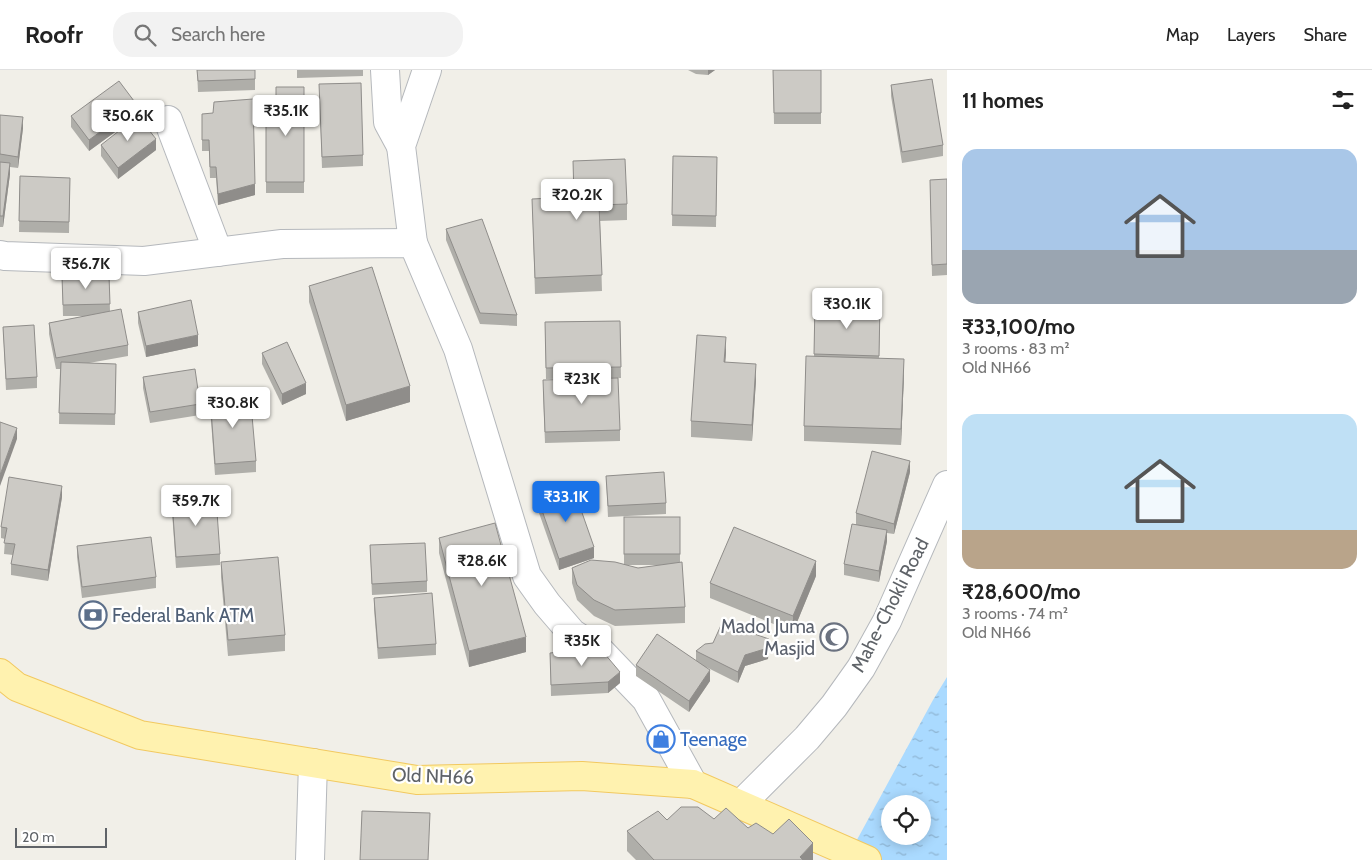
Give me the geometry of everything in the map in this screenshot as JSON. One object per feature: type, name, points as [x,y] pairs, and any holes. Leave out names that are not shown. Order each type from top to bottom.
[{"type":"main road","name":"Old NH66","points":[[0,673],[18,687],[140,735],[417,780],[582,776],[693,784],[868,860]]},
{"type":"street","points":[[385,70],[388,122],[401,146],[413,243],[458,349],[527,576],[547,604],[572,633],[600,651],[646,699],[693,784]]},
{"type":"street","points":[[401,146],[427,70]]},
{"type":"street","points":[[168,120],[218,252]]},
{"type":"street","points":[[0,255],[144,261],[282,244],[413,243]]},
{"type":"street","name":"Mahe-Chokli Road","points":[[740,805],[807,738],[834,706],[861,668],[887,621],[947,485]]},
{"type":"street","points":[[310,860],[313,763]]},
{"type":"water","points":[[947,677],[947,860],[846,860],[881,796],[881,845],[931,845],[931,795],[881,795]]},
{"type":"building","points":[[197,70],[255,70],[255,79],[198,81]]},
{"type":"building","points":[[773,70],[821,70],[821,113],[774,113]]},
{"type":"building","points":[[932,79],[943,145],[902,152],[891,85]]},
{"type":"building","points":[[119,81],[137,105],[89,140],[71,116]]},
{"type":"building","points":[[361,83],[363,155],[322,157],[319,84]]},
{"type":"building","points":[[276,87],[304,87],[304,182],[266,182],[266,112],[276,112]]},
{"type":"building","points":[[253,99],[255,184],[218,194],[216,167],[210,167],[209,140],[202,140],[202,114],[213,113],[214,102]]},
{"type":"building","points":[[0,115],[23,117],[18,157],[0,154]]},
{"type":"building","points":[[138,116],[156,139],[118,168],[101,145]]},
{"type":"building","points":[[673,156],[717,157],[716,216],[672,215]]},
{"type":"building","points":[[625,159],[627,204],[599,205],[602,275],[535,278],[532,199],[574,197],[573,161]]},
{"type":"building","points":[[0,162],[10,163],[3,216],[0,216]]},
{"type":"building","points":[[20,176],[70,178],[69,222],[19,221]]},
{"type":"building","points":[[947,179],[947,264],[932,265],[930,180]]},
{"type":"building","points":[[482,219],[517,315],[480,313],[446,229]]},
{"type":"building","points":[[372,267],[410,386],[346,405],[309,286]]},
{"type":"building","points":[[109,276],[110,304],[63,305],[62,277]]},
{"type":"building","points":[[191,300],[198,335],[146,346],[138,312]]},
{"type":"building","points":[[815,303],[880,305],[879,356],[814,354]]},
{"type":"building","points":[[121,309],[128,345],[56,358],[49,323]]},
{"type":"building","points":[[620,321],[621,367],[546,368],[545,322]]},
{"type":"building","points":[[34,325],[37,377],[6,379],[3,327]]},
{"type":"building","points":[[697,335],[726,337],[724,362],[756,364],[752,425],[691,421]]},
{"type":"building","points":[[287,342],[306,383],[282,394],[262,353]]},
{"type":"building","points":[[806,356],[904,359],[901,429],[804,426]]},
{"type":"building","points":[[61,362],[116,364],[115,414],[59,413]]},
{"type":"building","points":[[195,369],[200,404],[150,412],[143,377]]},
{"type":"building","points":[[618,378],[620,430],[545,432],[543,380]]},
{"type":"building","points":[[250,393],[256,461],[215,464],[210,396]]},
{"type":"building","points":[[0,422],[17,428],[0,475]]},
{"type":"building","points":[[872,451],[910,461],[894,524],[856,513]]},
{"type":"building","points":[[664,472],[666,503],[608,506],[606,476]]},
{"type":"building","points":[[9,477],[62,486],[48,570],[11,564],[15,544],[4,543],[7,528],[1,527]]},
{"type":"building","points":[[573,487],[594,547],[559,559],[538,499]]},
{"type":"building","points":[[216,498],[220,554],[176,557],[172,501]]},
{"type":"building","points":[[624,517],[680,517],[680,554],[624,554]]},
{"type":"building","points":[[495,523],[526,637],[469,651],[439,538]]},
{"type":"building","points":[[852,524],[887,530],[879,571],[844,564]]},
{"type":"building","points":[[734,527],[816,561],[793,616],[710,583]]},
{"type":"building","points":[[151,537],[156,577],[82,587],[77,546]]},
{"type":"building","points":[[425,543],[427,581],[372,584],[370,545]]},
{"type":"building","points":[[278,557],[285,635],[228,640],[221,562]]},
{"type":"building","points":[[591,560],[615,562],[638,568],[682,562],[685,607],[615,610],[594,600],[577,585],[572,568]]},
{"type":"building","points":[[432,593],[436,644],[378,648],[374,598]]},
{"type":"building","points":[[722,623],[769,639],[768,648],[745,655],[738,672],[696,651],[705,644],[713,643]]},
{"type":"building","points":[[657,634],[710,670],[689,701],[636,665]]},
{"type":"building","points":[[591,642],[604,653],[620,672],[608,682],[551,685],[550,653],[569,651],[577,656]]},
{"type":"building","points":[[681,807],[698,807],[714,819],[726,808],[748,828],[756,823],[773,834],[789,819],[813,843],[800,857],[803,860],[654,860],[627,831],[658,811],[667,820]]},
{"type":"building","points":[[362,811],[430,813],[428,860],[360,860]]},
{"type":"place","name":"Federal Bank ATM","points":[[93,615]]},
{"type":"place","name":"Madol Juma Masjid","points":[[834,637]]},
{"type":"place","name":"Teenage","points":[[661,739]]}]
